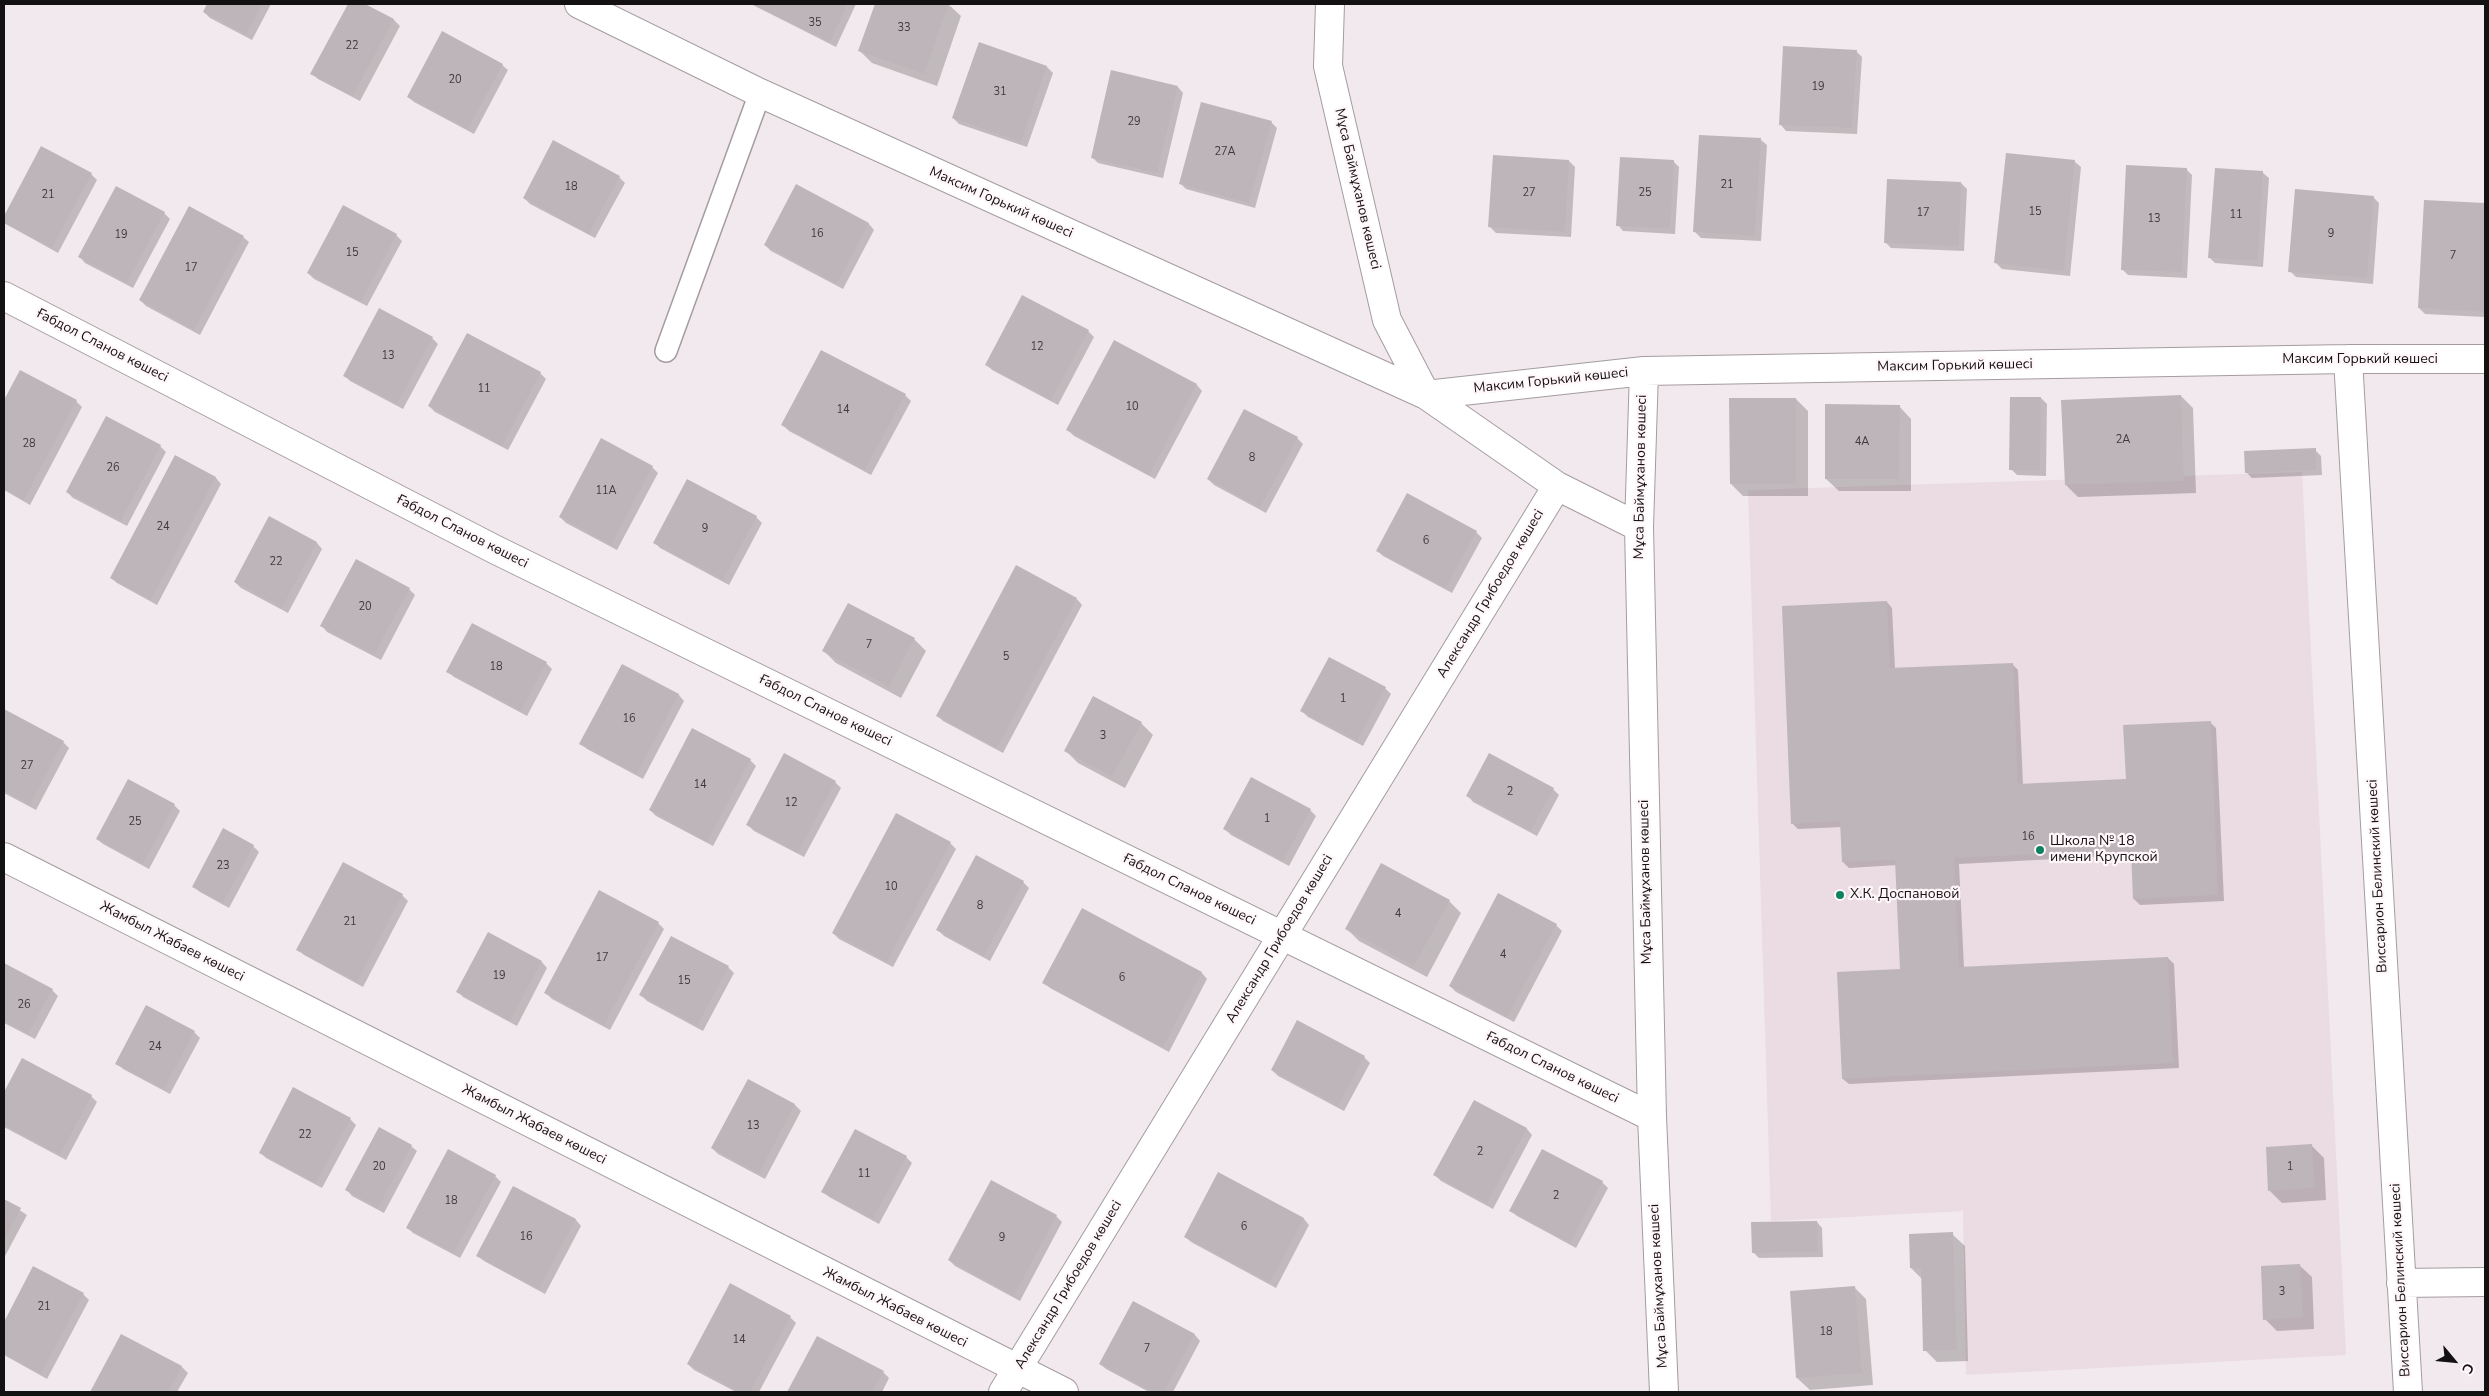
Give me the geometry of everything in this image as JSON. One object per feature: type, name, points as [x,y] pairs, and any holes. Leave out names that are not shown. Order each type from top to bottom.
[{"type":"street","name":"Максим Горький көшесі","points":[[579,4],[760,93],[1426,395],[1557,486],[1639,527]]},
{"type":"street","name":"Мұса Баймұханов көшесі","points":[[1330,4],[1328,66],[1386,320],[1426,395]]},
{"type":"street","name":"Ғабдол Сланов көшесі","points":[[4,296],[494,549],[1652,1116]]},
{"type":"street","name":"Максим Горький көшесі","points":[[1426,395],[1644,371],[2348,359],[2485,359]]},
{"type":"street","name":"Виссарион Белинский көшесі","points":[[2348,359],[2408,1392]]},
{"type":"street","name":"Мұса Баймұханов көшесі","points":[[1644,371],[1639,527],[1652,1116],[1664,1392]]},
{"type":"street","name":"Александр Грибоедов көшесі","points":[[1003,1392],[1557,486]]},
{"type":"street","name":"Жамбыл Жабаев көшесі","points":[[4,857],[1064,1392]]},
{"type":"street","points":[[2401,1283],[2485,1282]]},
{"type":"lane","points":[[666,351],[760,93]]},
{"type":"shaded area","name":"Школа № 18 имени Крупской","points":[[2302,472],[2346,1355],[1966,1375],[1963,1211],[1771,1221],[1748,490]]},
{"type":"building","points":[[207,4],[262,4],[246,35],[203,12]]},
{"type":"building","points":[[348,4],[365,4],[394,19],[353,96],[310,74]]},
{"type":"building","points":[[751,4],[848,4],[830,42]]},
{"type":"building","points":[[875,4],[949,4],[924,74],[858,51]]},
{"type":"building","points":[[442,31],[503,64],[468,129],[407,97]]},
{"type":"building","points":[[979,42],[1047,66],[1021,142],[952,118]]},
{"type":"building","points":[[1783,46],[1857,50],[1852,128],[1779,125]]},
{"type":"building","points":[[1111,70],[1178,86],[1157,173],[1091,158]]},
{"type":"building","points":[[1201,102],[1272,121],[1249,203],[1179,184]]},
{"type":"building","points":[[1699,135],[1761,138],[1755,236],[1693,232]]},
{"type":"building","points":[[553,140],[620,176],[589,234],[523,198]]},
{"type":"building","points":[[41,146],[92,173],[52,248],[4,223],[4,216]]},
{"type":"building","points":[[2006,153],[2075,160],[2064,271],[1994,263]]},
{"type":"building","points":[[1493,155],[1569,160],[1565,232],[1488,227]]},
{"type":"building","points":[[1620,157],[1674,160],[1670,229],[1616,226]]},
{"type":"building","points":[[2126,165],[2187,168],[2182,272],[2121,270]]},
{"type":"building","points":[[2215,168],[2263,171],[2258,261],[2208,258]]},
{"type":"building","points":[[1887,179],[1961,182],[1959,246],[1884,243]]},
{"type":"building","points":[[796,184],[869,223],[837,284],[764,245]]},
{"type":"building","points":[[116,186],[165,212],[127,283],[78,257]]},
{"type":"building","points":[[2295,189],[2374,196],[2367,278],[2288,272]]},
{"type":"building","points":[[2424,200],[2485,203],[2485,312],[2418,308]]},
{"type":"building","points":[[343,205],[397,234],[361,302],[307,273]]},
{"type":"building","points":[[189,206],[244,236],[194,330],[139,300]]},
{"type":"building","points":[[1022,295],[1089,330],[1051,400],[985,365]]},
{"type":"building","points":[[379,308],[433,337],[397,404],[343,376]]},
{"type":"building","points":[[467,333],[541,372],[502,446],[428,406]]},
{"type":"building","points":[[1114,340],[1197,384],[1149,475],[1066,430]]},
{"type":"building","points":[[821,350],[906,394],[865,470],[781,425]]},
{"type":"building","points":[[20,370],[77,400],[24,500],[4,489],[4,400]]},
{"type":"building","points":[[2181,395],[2184,481],[2065,485],[2061,400]]},
{"type":"building","points":[[2010,397],[2041,397],[2040,470],[2009,470]]},
{"type":"building","points":[[1729,398],[1796,398],[1796,484],[1730,484]]},
{"type":"building","points":[[1825,404],[1900,405],[1899,479],[1825,479]]},
{"type":"building","points":[[1244,409],[1298,437],[1260,508],[1207,479]]},
{"type":"building","points":[[106,416],[161,445],[121,521],[66,492]]},
{"type":"building","points":[[601,438],[653,466],[611,545],[559,517]]},
{"type":"building","points":[[2316,448],[2316,470],[2245,473],[2244,451]]},
{"type":"building","points":[[175,455],[216,477],[151,600],[110,578]]},
{"type":"building","points":[[687,479],[757,516],[723,580],[653,543]]},
{"type":"building","points":[[1407,493],[1477,531],[1446,588],[1376,551]]},
{"type":"building","points":[[269,516],[317,542],[282,608],[234,582]]},
{"type":"building","points":[[356,559],[410,588],[374,655],[320,626]]},
{"type":"building","points":[[1016,565],[1077,598],[997,748],[936,716]]},
{"type":"building","name":"Школа № 18 имени Крупской","points":[[1887,601],[1890,668],[2013,663],[2018,784],[2126,779],[2123,725],[2211,721],[2218,895],[2133,899],[2131,850],[1954,858],[1959,967],[2168,957],[2173,1063],[1842,1079],[1837,972],[1900,969],[1895,860],[1842,862],[1840,821],[1791,824],[1782,606]]},
{"type":"building","points":[[848,603],[915,638],[889,687],[822,651]]},
{"type":"building","points":[[472,623],[547,662],[521,711],[446,672]]},
{"type":"building","points":[[1329,657],[1386,687],[1357,741],[1300,711]]},
{"type":"building","points":[[622,664],[679,694],[637,774],[579,744]]},
{"type":"building","points":[[1093,696],[1142,722],[1112,777],[1064,751]]},
{"type":"building","points":[[4,709],[64,741],[30,805],[4,791]]},
{"type":"building","points":[[692,728],[751,759],[707,842],[649,810]]},
{"type":"building","points":[[784,753],[836,781],[798,853],[746,825]]},
{"type":"building","points":[[1489,753],[1554,788],[1531,831],[1466,796]]},
{"type":"building","points":[[1251,777],[1311,809],[1283,861],[1223,829]]},
{"type":"building","points":[[128,779],[175,804],[143,864],[96,839]]},
{"type":"building","points":[[896,813],[951,842],[887,962],[832,933]]},
{"type":"building","points":[[223,828],[254,845],[223,903],[192,887]]},
{"type":"building","points":[[976,855],[1024,881],[984,956],[936,930]]},
{"type":"building","points":[[343,862],[403,894],[357,982],[296,950]]},
{"type":"building","points":[[1381,863],[1450,900],[1414,966],[1345,929]]},
{"type":"building","points":[[599,890],[659,922],[604,1025],[544,993]]},
{"type":"building","points":[[1498,893],[1557,924],[1507,1017],[1449,986]]},
{"type":"building","points":[[1082,908],[1202,972],[1163,1047],[1042,983]]},
{"type":"building","points":[[488,932],[542,961],[510,1021],[456,992]]},
{"type":"building","points":[[671,936],[729,966],[697,1026],[639,995]]},
{"type":"building","points":[[4,963],[53,989],[28,1034],[4,1021]]},
{"type":"building","points":[[146,1005],[195,1031],[164,1089],[115,1064]]},
{"type":"building","points":[[1297,1020],[1365,1056],[1338,1106],[1271,1070]]},
{"type":"building","points":[[22,1058],[92,1095],[60,1155],[4,1125],[4,1092]]},
{"type":"building","points":[[748,1079],[795,1104],[759,1174],[711,1148]]},
{"type":"building","points":[[293,1087],[351,1118],[316,1183],[259,1153]]},
{"type":"building","points":[[1474,1100],[1527,1128],[1487,1204],[1433,1175]]},
{"type":"building","points":[[379,1127],[412,1145],[378,1208],[345,1190]]},
{"type":"building","points":[[855,1129],[907,1156],[873,1219],[821,1192]]},
{"type":"building","points":[[2312,1144],[2315,1188],[2268,1191],[2266,1147]]},
{"type":"building","points":[[448,1149],[496,1175],[454,1253],[406,1228]]},
{"type":"building","points":[[1542,1149],[1603,1181],[1570,1243],[1509,1211]]},
{"type":"building","points":[[1218,1172],[1304,1218],[1270,1283],[1184,1237]]},
{"type":"building","points":[[991,1180],[1057,1215],[1014,1296],[948,1260]]},
{"type":"building","points":[[513,1186],[576,1219],[539,1289],[476,1256]]},
{"type":"building","points":[[4,1199],[21,1208],[4,1241]]},
{"type":"building","points":[[1817,1221],[1818,1252],[1752,1253],[1751,1222]]},
{"type":"building","points":[[1953,1232],[1957,1350],[1923,1351],[1921,1268],[1910,1268],[1909,1234]]},
{"type":"building","points":[[2300,1264],[2303,1317],[2263,1320],[2261,1266]]},
{"type":"building","points":[[33,1266],[84,1293],[41,1374],[4,1354],[4,1322]]},
{"type":"building","points":[[730,1283],[791,1316],[750,1392],[739,1392],[687,1364]]},
{"type":"building","points":[[1855,1286],[1862,1373],[1796,1378],[1790,1291]]},
{"type":"building","points":[[1133,1301],[1195,1334],[1164,1392],[1153,1392],[1099,1364]]},
{"type":"building","points":[[121,1334],[182,1366],[169,1392],[90,1392]]},
{"type":"building","points":[[817,1336],[884,1371],[873,1392],[787,1392]]},
{"type":"place","name":"Школа № 18 имени Крупской","points":[[2040,850]]},
{"type":"place","name":"Х.К. Доспановой","points":[[1840,895]]}]
